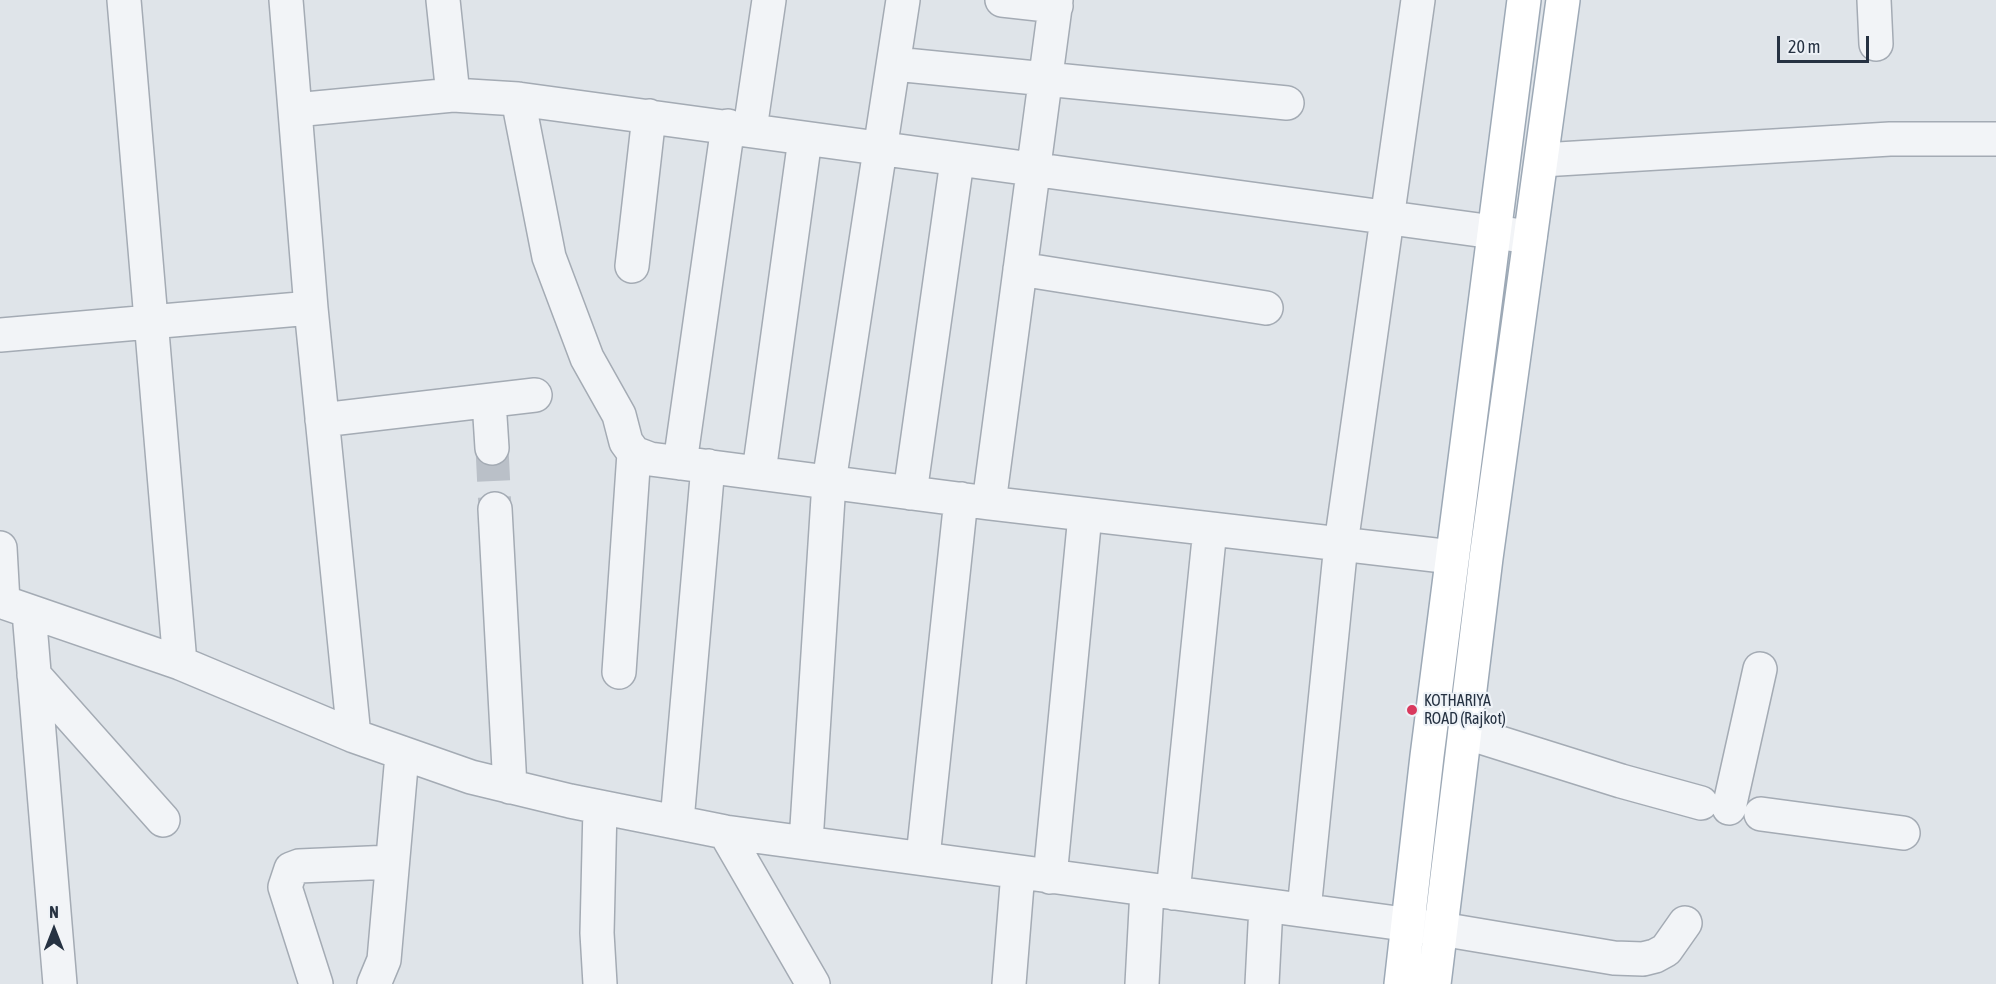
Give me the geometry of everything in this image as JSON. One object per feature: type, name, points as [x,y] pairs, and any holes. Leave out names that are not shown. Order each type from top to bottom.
[{"type":"main road","points":[[1401,984],[1452,557],[1524,0]]},
{"type":"main road","points":[[1434,984],[1465,732],[1563,0]]},
{"type":"street","points":[[124,0],[180,663]]},
{"type":"street","points":[[286,0],[311,308],[354,736]]},
{"type":"street","points":[[443,0],[453,95]]},
{"type":"street","points":[[677,821],[694,465],[739,128],[769,0]]},
{"type":"street","points":[[806,842],[829,482],[895,64],[903,0]]},
{"type":"street","points":[[923,857],[975,501],[1020,269],[1056,3],[1002,0]]},
{"type":"street","points":[[1304,910],[1341,544],[1418,0]]},
{"type":"street","points":[[1874,0],[1876,44]]},
{"type":"street","points":[[895,64],[1287,104]]},
{"type":"street","points":[[295,110],[453,95],[518,99],[739,128],[1032,171],[1530,237]]},
{"type":"street","points":[[518,99],[549,257],[587,358],[619,415],[626,442],[634,453],[650,459],[910,493],[1452,557]]},
{"type":"street","points":[[632,266],[649,116]]},
{"type":"street","points":[[759,472],[805,139]]},
{"type":"street","points":[[1542,159],[1890,139],[1996,140]]},
{"type":"street","points":[[910,493],[957,160]]},
{"type":"street","points":[[1020,269],[1266,308]]},
{"type":"street","points":[[0,335],[311,308]]},
{"type":"street","points":[[322,420],[535,396]]},
{"type":"street","points":[[489,401],[492,448]]},
{"type":"street","points":[[619,672],[634,453]]},
{"type":"street","points":[[495,509],[510,787]]},
{"type":"street","points":[[1050,877],[1085,515]]},
{"type":"street","points":[[1142,984],[1160,892],[1210,528]]},
{"type":"street","points":[[0,548],[11,605],[34,675],[60,984]]},
{"type":"street","points":[[11,605],[180,663],[402,755],[510,787],[725,832],[923,857],[1050,877],[1441,929],[1614,958],[1642,959],[1666,950],[1685,923]]},
{"type":"street","points":[[1730,808],[1760,669]]},
{"type":"street","points":[[34,675],[163,820]]},
{"type":"street","points":[[1465,732],[1621,781],[1730,808],[1903,833]]},
{"type":"street","points":[[374,984],[384,960],[402,755]]},
{"type":"street","points":[[600,807],[597,933],[600,984]]},
{"type":"street","points":[[725,832],[813,984]]},
{"type":"street","points":[[316,984],[285,887],[291,869],[299,866],[392,862]]},
{"type":"street","points":[[1009,984],[1018,872]]},
{"type":"street","points":[[1262,984],[1266,906]]},
{"type":"tunnel","points":[[492,448],[495,509]]},
{"type":"place","name":"KOTHARIYA ROAD (Rajkot)","points":[[1412,710]]}]
